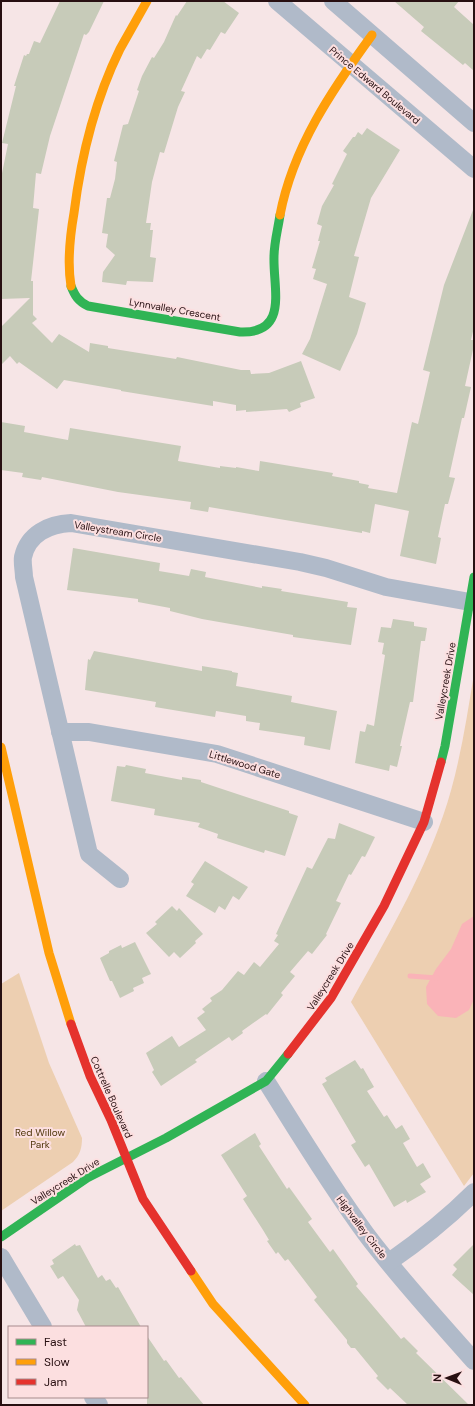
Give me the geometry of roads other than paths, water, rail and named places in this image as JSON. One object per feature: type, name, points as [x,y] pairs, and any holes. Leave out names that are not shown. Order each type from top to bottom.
[{"type":"street","name":"Lynnvalley Crescent","points":[[147,1],[120,50],[106,82],[90,128],[78,180],[71,230],[69,275],[71,286],[75,296],[80,302],[88,306],[240,332],[255,331],[271,322],[275,311],[274,258],[277,230],[289,179],[311,124],[372,34]]},
{"type":"street","name":"Prince Edward Boulevard","points":[[277,1],[350,65],[474,168]]},
{"type":"street","points":[[333,1],[474,122]]},
{"type":"street","name":"Valleystream Circle","points":[[120,879],[89,854],[60,732],[24,577],[23,558],[28,544],[38,533],[51,526],[71,523],[300,562],[326,568],[386,587],[470,602]]},
{"type":"street","name":"Valleycreek Drive","points":[[1,1236],[87,1178],[166,1138],[266,1081],[305,1034],[331,998],[397,882],[424,822],[445,746],[474,577]]},
{"type":"street","name":"Littlewood Gate","points":[[60,732],[88,732],[217,754],[424,822]]},
{"type":"street","name":"Cottrelle Boulevard","points":[[1,747],[57,982],[90,1076],[111,1120],[143,1199],[156,1222],[213,1304],[305,1405]]},
{"type":"street","name":"Highvalley Circle","points":[[266,1081],[339,1196],[388,1262],[474,1361]]},
{"type":"street","points":[[388,1262],[448,1217],[474,1192]]},
{"type":"street","points":[[1,1257],[42,1326]]},
{"type":"waterway","points":[[410,976],[437,978]]},
{"type":"park label","name":"Red Willow Park","points":[[40,1138]]}]
